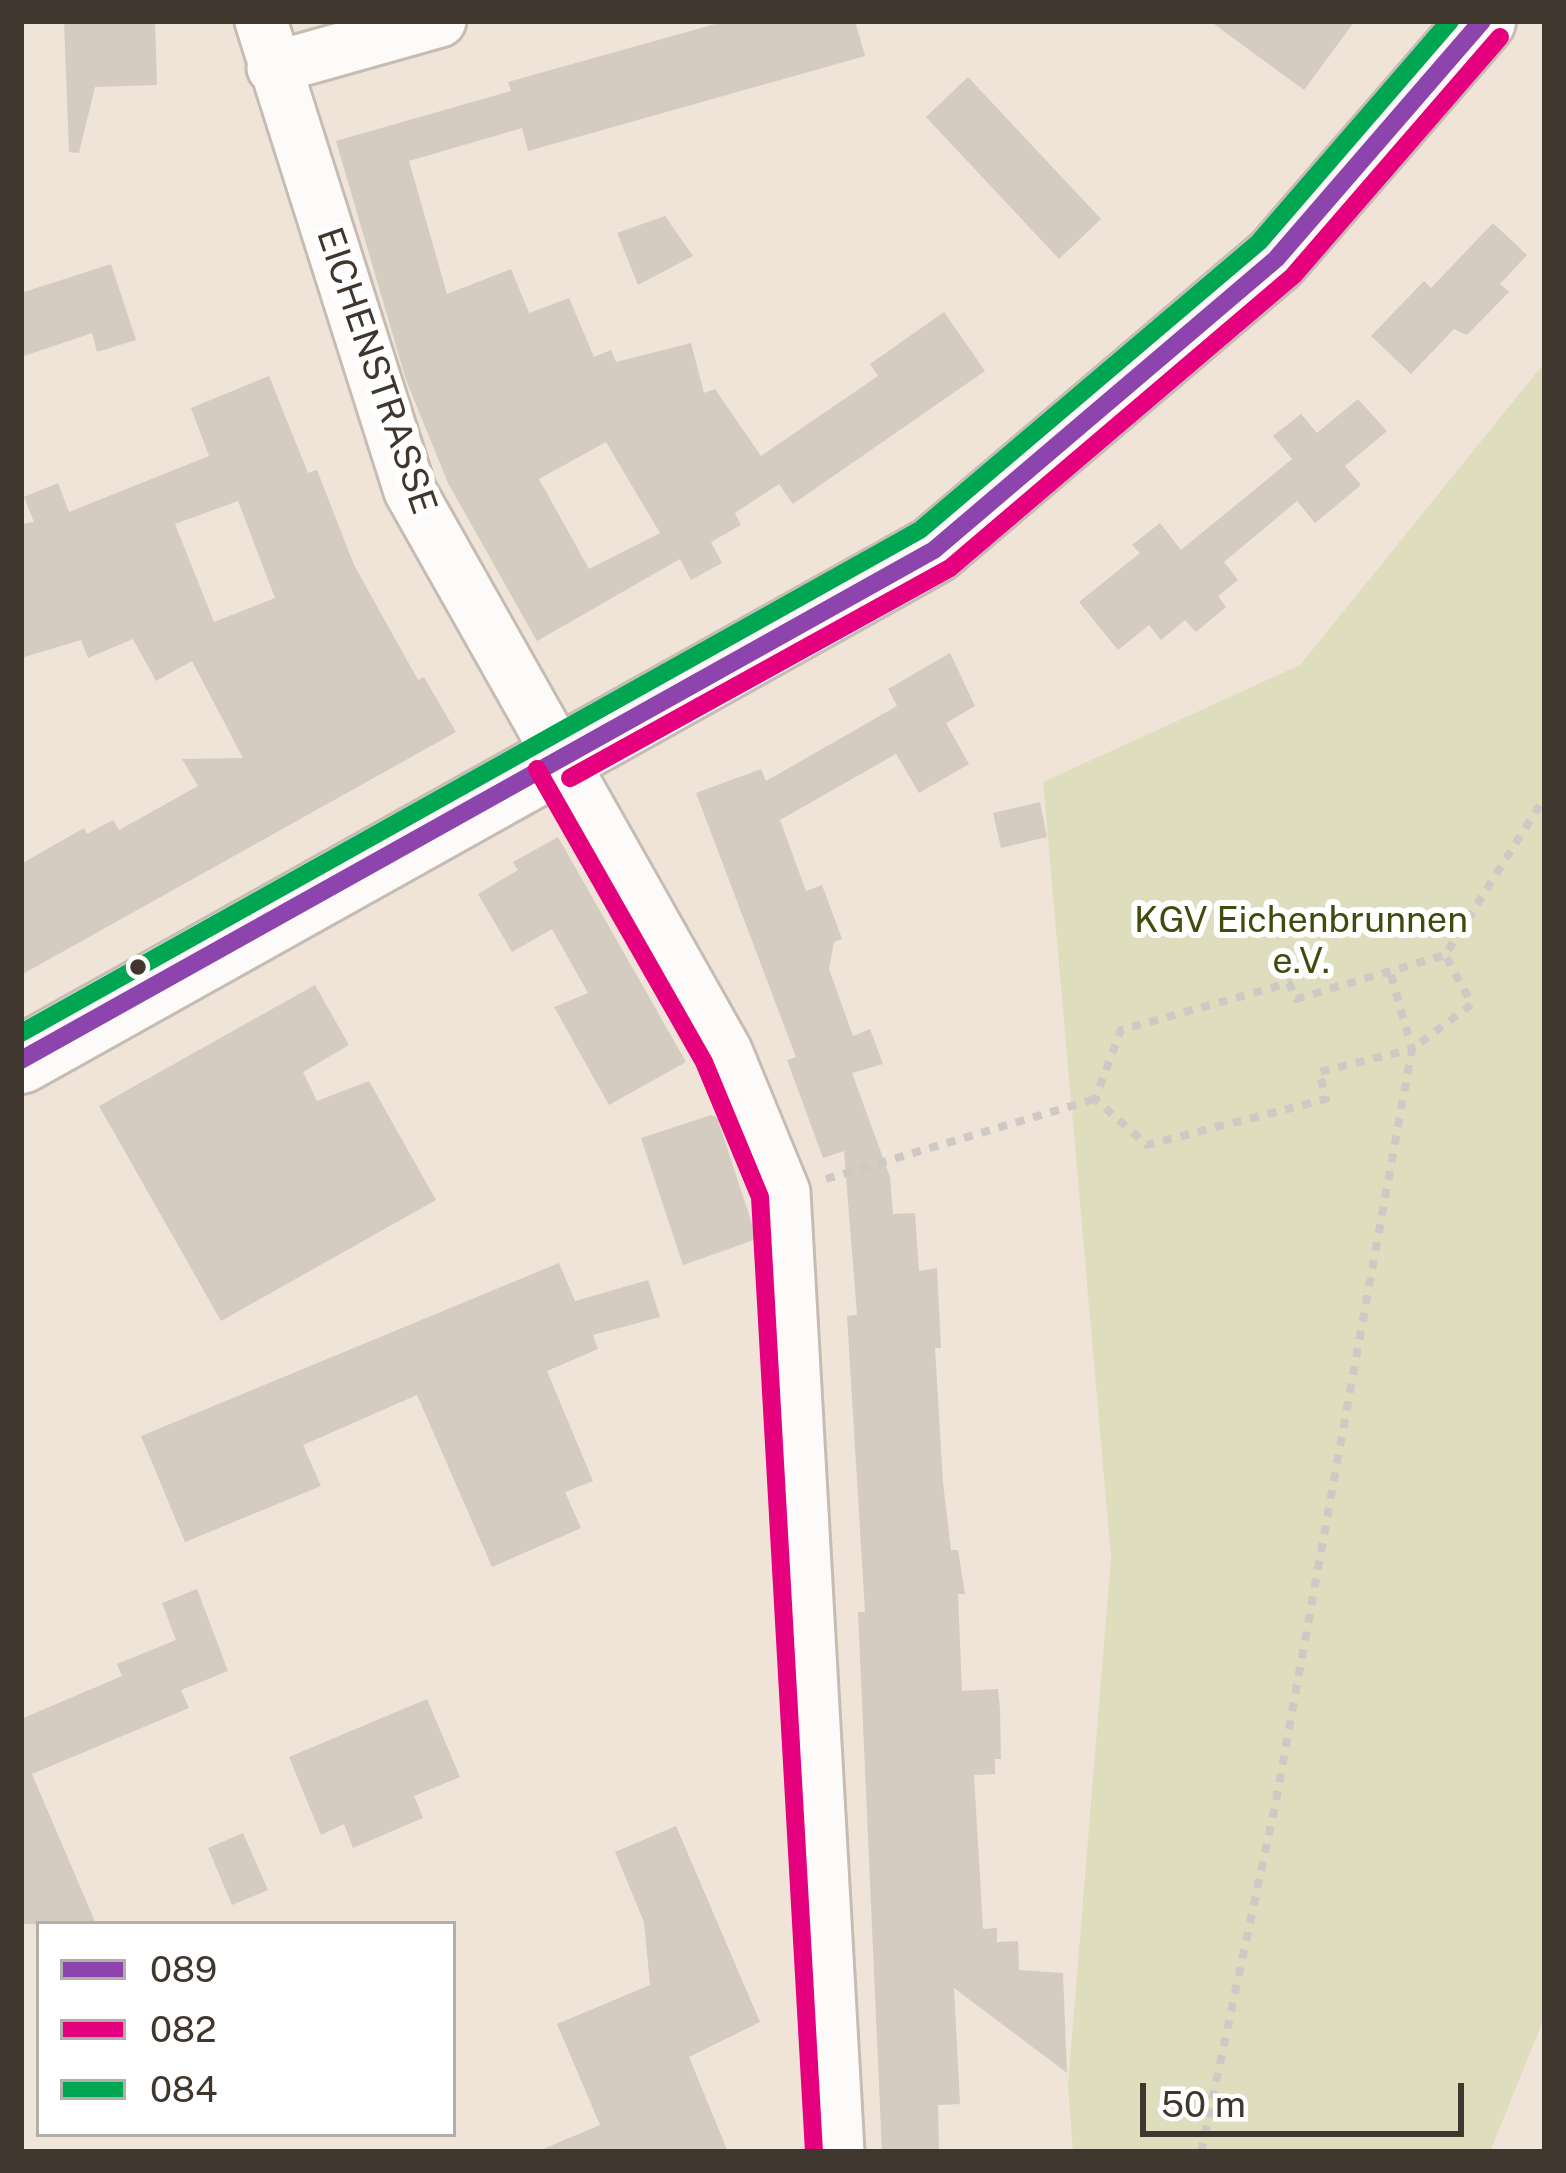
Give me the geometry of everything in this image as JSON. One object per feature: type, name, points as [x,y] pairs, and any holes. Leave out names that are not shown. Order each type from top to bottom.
[{"type":"street","points":[[267,45],[440,21]]},
{"type":"street","points":[[21,1060],[934,550],[1276,259],[1482,21]]},
{"type":"street","name":"EICHENSTRASSE","points":[[267,45],[410,491],[726,1052],[784,1192],[838,2152]]},
{"type":"path","points":[[1095,1099],[1121,1030],[1288,983],[1296,999],[1391,975],[1445,955],[1545,797]]},
{"type":"path","points":[[1095,1099],[1147,1145],[1326,1099],[1319,1072],[1412,1049],[1472,1004],[1445,955]]},
{"type":"path","points":[[1201,2152],[1276,1806],[1412,1049],[1391,975]]},
{"type":"path","points":[[784,1192],[1095,1099]]},
{"type":"green space","name":"KGV Eichenbrunnen e.V.","points":[[1545,362],[1545,2016],[1490,2152],[1073,2152],[1068,2085],[1111,1557],[1043,782],[1300,665]]},
{"type":"building","points":[[64,21],[155,21],[157,85],[95,87],[79,153],[69,152]]},
{"type":"building","points":[[726,21],[855,21],[865,56],[528,151],[522,128],[409,161],[447,294],[511,269],[529,313],[569,298],[594,357],[611,350],[616,362],[691,343],[704,393],[715,389],[761,456],[878,376],[870,364],[944,312],[985,371],[793,504],[779,484],[735,513],[741,525],[711,542],[722,563],[691,580],[680,559],[537,641],[448,483],[406,380],[336,141],[511,91],[508,82]],"holes":[[[606,442],[660,533],[589,569],[539,479]]]},
{"type":"building","points":[[1210,21],[1355,21],[1304,90]]},
{"type":"building","points":[[968,77],[1101,219],[1059,259],[926,117]]},
{"type":"building","points":[[665,216],[693,256],[638,285],[617,233]]},
{"type":"building","points":[[1493,223],[1527,255],[1500,284],[1509,292],[1467,335],[1454,329],[1411,374],[1371,336],[1424,281],[1431,288]]},
{"type":"building","points":[[111,264],[136,340],[97,352],[92,333],[21,357],[21,293]]},
{"type":"building","points":[[269,376],[308,473],[317,470],[354,565],[418,680],[424,677],[456,732],[21,975],[21,864],[84,828],[87,834],[113,820],[119,830],[198,786],[182,759],[243,758],[192,661],[156,681],[133,639],[88,658],[81,640],[21,658],[21,524],[34,522],[24,497],[58,483],[69,512],[209,456],[191,408]],"holes":[[[238,501],[275,598],[214,622],[175,524]]]},
{"type":"building","points":[[1358,399],[1387,431],[1345,466],[1361,485],[1315,523],[1297,501],[1224,562],[1238,580],[1218,596],[1226,607],[1196,632],[1185,620],[1161,640],[1149,625],[1118,650],[1079,602],[1140,553],[1132,545],[1160,523],[1181,550],[1292,459],[1273,436],[1301,414],[1317,433]]},
{"type":"building","points":[[950,653],[975,706],[946,723],[969,764],[919,793],[896,754],[780,820],[806,891],[822,885],[842,939],[834,942],[829,969],[853,1036],[870,1029],[883,1064],[852,1073],[890,1177],[893,1214],[915,1213],[919,1271],[937,1268],[941,1348],[935,1348],[943,1483],[951,1550],[958,1550],[965,1594],[958,1594],[962,1691],[998,1689],[1000,1709],[1001,1759],[995,1759],[995,1774],[974,1775],[983,1929],[997,1928],[997,1942],[1018,1941],[1019,1970],[1063,1973],[1067,2073],[954,1988],[960,2104],[938,2105],[939,2152],[882,2152],[858,1612],[865,1612],[847,1316],[857,1315],[844,1151],[823,1158],[787,1060],[796,1057],[696,793],[761,769],[766,781],[897,706],[888,689]]},
{"type":"building","points":[[1040,802],[1047,837],[1001,848],[993,813]]},
{"type":"building","points":[[558,837],[686,1062],[609,1105],[554,1007],[588,993],[552,929],[512,952],[478,894],[518,870],[513,862]]},
{"type":"building","points":[[315,985],[349,1045],[303,1072],[317,1101],[369,1081],[436,1200],[221,1321],[99,1106]]},
{"type":"building","points":[[717,1117],[757,1239],[683,1265],[641,1138]]},
{"type":"building","points":[[559,1263],[575,1301],[648,1280],[660,1317],[593,1335],[598,1349],[547,1371],[593,1481],[565,1492],[581,1528],[492,1567],[417,1395],[303,1445],[321,1486],[185,1542],[141,1436]]},
{"type":"building","points":[[197,1589],[228,1671],[181,1690],[189,1708],[32,1774],[95,1921],[21,1924],[21,1719],[122,1676],[117,1664],[176,1640],[162,1603]]},
{"type":"building","points":[[427,1699],[460,1777],[414,1796],[423,1818],[353,1848],[344,1824],[321,1835],[289,1757]]},
{"type":"building","points":[[676,1826],[760,2022],[689,2057],[728,2152],[536,2152],[600,2125],[557,2024],[650,1985],[644,1922],[615,1852]]},
{"type":"building","points":[[243,1833],[268,1890],[232,1905],[208,1848]]},
{"type":"transit line","name":"084","points":[[21,1033],[920,530],[1259,242],[1450,21]]},
{"type":"transit line","name":"089","points":[[21,1060],[934,550],[1276,259],[1482,21]]},
{"type":"transit line","name":"082","points":[[570,778],[950,568],[1293,276],[1500,37]]},
{"type":"transit line","name":"082","points":[[537,769],[704,1062],[760,1197],[814,2152]]}]
